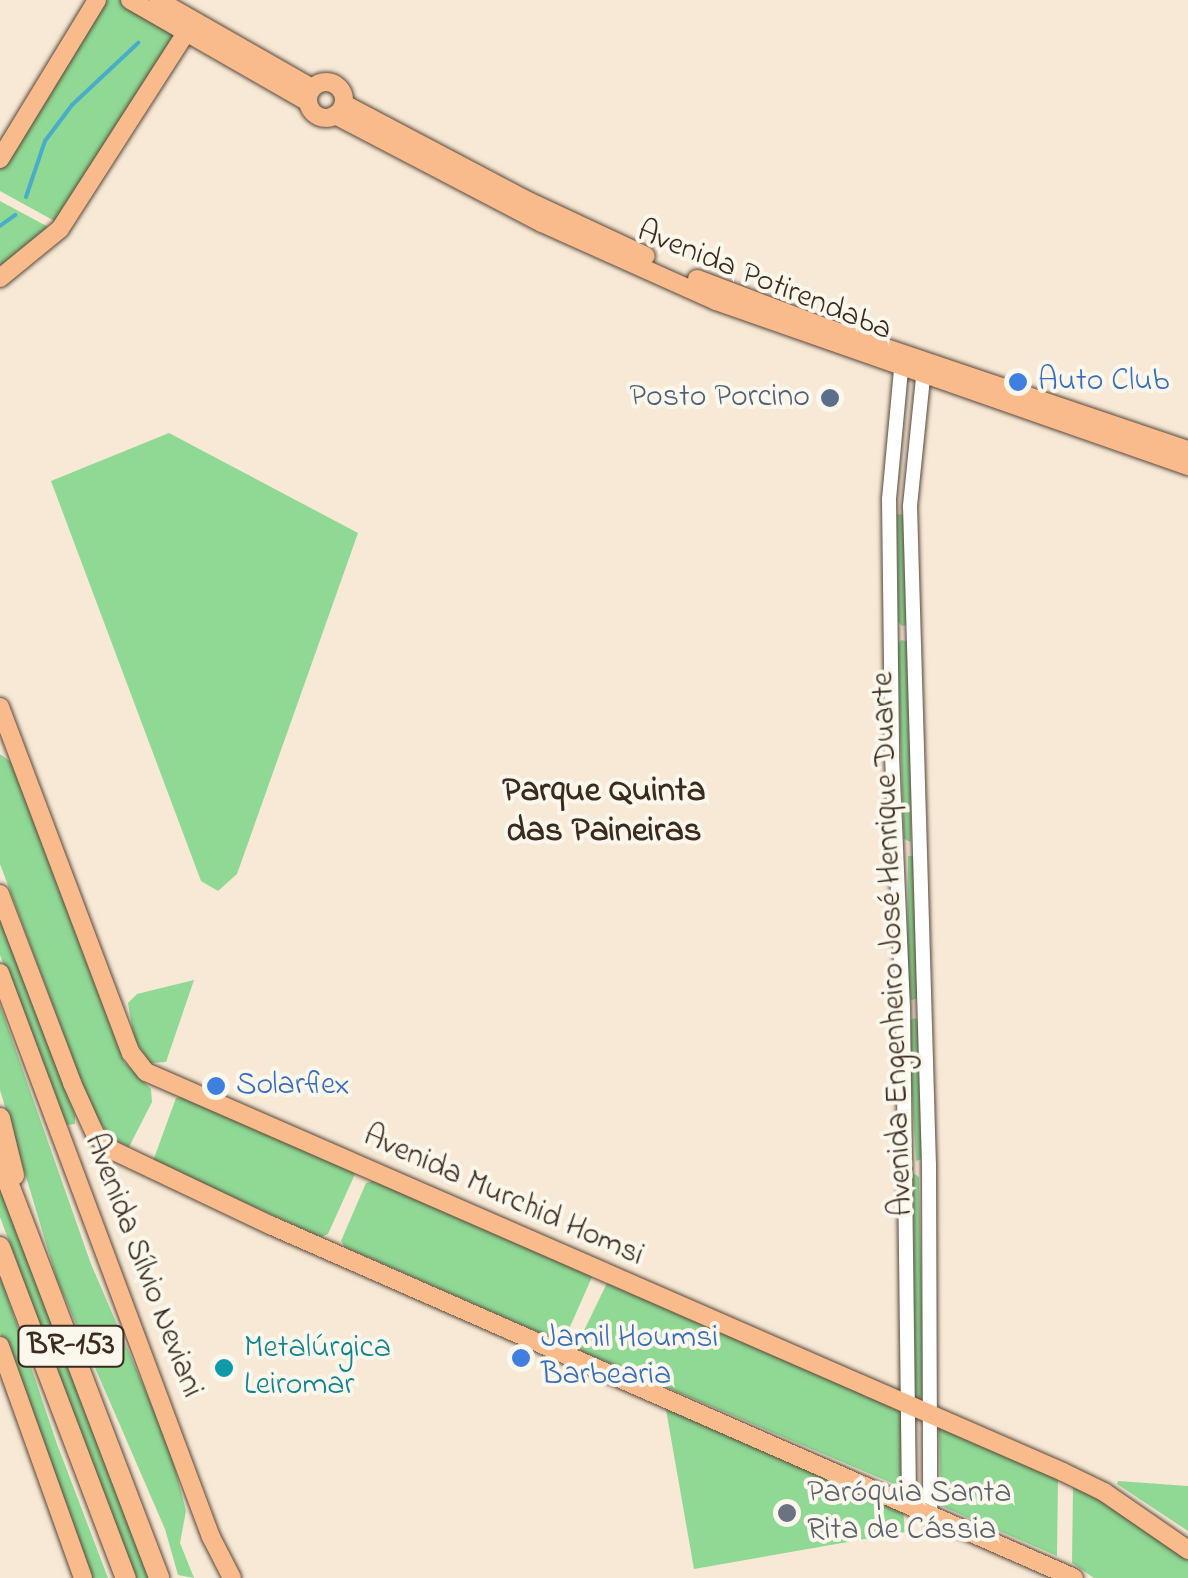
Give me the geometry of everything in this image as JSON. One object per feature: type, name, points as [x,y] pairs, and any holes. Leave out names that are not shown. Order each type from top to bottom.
[{"type":"highway","points":[[0,1118],[14,1173],[12,1192]]},
{"type":"highway","name":"BR-153","points":[[0,1161],[159,1578]]},
{"type":"highway","name":"BR-153","points":[[0,1246],[126,1578]]},
{"type":"highway","points":[[135,1512],[151,1534],[171,1578]]},
{"type":"highway","points":[[103,1516],[115,1578]]},
{"type":"main road","points":[[0,159],[97,0]]},
{"type":"main road","points":[[130,0],[310,95]]},
{"type":"main road","points":[[158,0],[310,95],[318,116],[340,110],[343,93],[332,82],[310,95]]},
{"type":"main road","points":[[0,278],[60,229],[186,31]]},
{"type":"main road","name":"Avenida Potirendaba","points":[[340,110],[548,212],[822,334],[1188,466]]},
{"type":"main road","name":"Avenida Potirendaba","points":[[923,369],[1188,450]]},
{"type":"main road","name":"Avenida Murchid Homsi","points":[[0,708],[6,741],[131,1053],[146,1072],[1104,1492],[1188,1550]]},
{"type":"main road","points":[[0,894],[95,1134]]},
{"type":"main road","name":"Avenida Sílvio Neviani","points":[[0,973],[210,1537],[232,1578]]},
{"type":"main road","points":[[66,1146],[84,1133],[95,1134],[136,1164],[186,1187],[930,1511],[1074,1578]]},
{"type":"main road","points":[[0,1346],[84,1578]]},
{"type":"street","name":"Avenida Engenheiro José Henrique Duarte","points":[[902,361],[892,460],[892,756],[903,988],[909,1502]]},
{"type":"street","name":"Avenida Engenheiro José Henrique Duarte","points":[[923,369],[910,506],[927,1027],[930,1511]]},
{"type":"street","points":[[892,460],[914,463]]},
{"type":"green space","points":[[102,0],[120,0],[182,33],[60,224],[0,191],[0,167]]},
{"type":"green space","points":[[0,201],[54,230],[0,274]]},
{"type":"green space","points":[[169,433],[358,533],[237,874],[218,891],[201,881],[51,481]]},
{"type":"green space","points":[[897,514],[905,515],[907,625],[902,626],[898,622]]},
{"type":"green space","points":[[901,640],[911,642],[911,842],[904,839],[897,645]]},
{"type":"green space","points":[[0,754],[11,762],[124,1062],[151,1089],[152,1102],[129,1147],[113,1139],[94,1115],[0,864]]},
{"type":"green space","points":[[908,856],[914,856],[918,998],[912,1000],[907,999]]},
{"type":"green space","points":[[0,918],[75,1115],[75,1124],[66,1125],[63,1120],[0,955]]},
{"type":"green space","points":[[194,980],[166,1062],[150,1063],[134,1038],[128,1003],[137,994]]},
{"type":"green space","points":[[0,1005],[91,1264],[169,1445],[186,1511],[180,1543],[194,1578],[178,1575],[165,1529],[57,1280],[0,1090]]},
{"type":"green space","points":[[914,1018],[920,1021],[924,1158],[916,1161],[908,1022]]},
{"type":"green space","points":[[176,1098],[350,1168],[355,1174],[328,1234],[321,1237],[153,1161]]},
{"type":"green space","points":[[913,1173],[919,1177],[924,1391],[919,1400],[915,1399]]},
{"type":"green space","points":[[0,1179],[152,1578],[134,1578],[0,1217]]},
{"type":"green space","points":[[375,1180],[587,1272],[592,1277],[565,1338],[554,1339],[345,1247],[341,1241],[366,1183]]},
{"type":"green space","points":[[0,1275],[57,1444],[108,1578],[88,1578],[0,1333]]},
{"type":"green space","points":[[607,1283],[901,1410],[901,1487],[581,1351],[578,1343]]},
{"type":"green space","points":[[665,1404],[903,1508],[905,1532],[694,1569]]},
{"type":"green space","points":[[939,1426],[1058,1477],[1057,1556],[941,1506]]},
{"type":"green space","points":[[1118,1481],[1188,1486],[1188,1531],[1117,1484]]},
{"type":"green space","points":[[1079,1485],[1188,1556],[1188,1578],[1094,1578],[1072,1563],[1073,1487]]},
{"type":"waterway","points":[[26,197],[45,141],[72,105],[138,43]]},
{"type":"waterway","points":[[0,226],[15,215]]},
{"type":"place","name":"Auto Club","points":[[1018,382]]},
{"type":"place","name":"Posto Porcino","points":[[830,398]]},
{"type":"place","name":"Solarflex","points":[[216,1086]]},
{"type":"place","name":"Jamil Houmsi Barbearia","points":[[521,1358]]},
{"type":"place","name":"Metalúrgica Leiromar","points":[[224,1368]]},
{"type":"place","name":"Paróquia Santa Rita de Cássia","points":[[787,1513]]},
{"type":"district","name":"Parque Quinta das Paineiras","points":[[604,812]]}]
